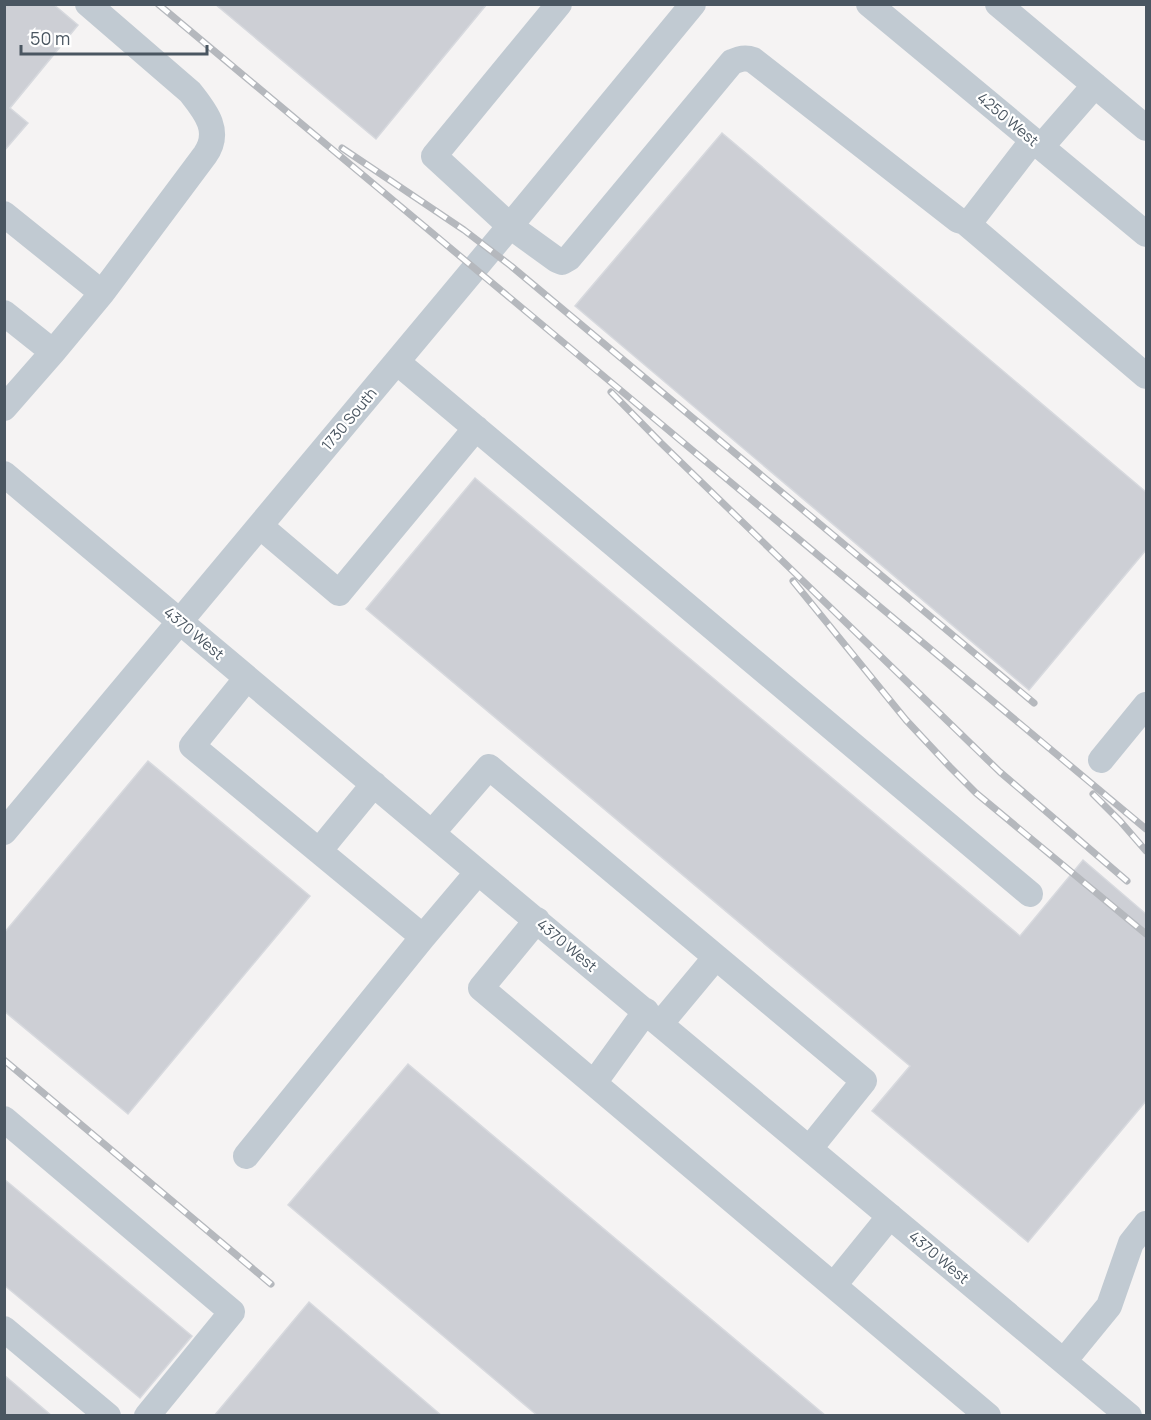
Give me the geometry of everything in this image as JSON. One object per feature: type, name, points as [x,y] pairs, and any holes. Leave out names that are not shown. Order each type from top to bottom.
[{"type":"street","points":[[4,408],[102,293],[210,148],[213,134],[207,117],[190,92],[88,4]]},
{"type":"street","points":[[559,4],[434,156],[510,226],[557,260],[562,262],[569,258],[732,62],[747,58],[753,60],[958,220],[965,222],[1146,376]]},
{"type":"street","name":"1730 South","points":[[4,832],[693,4]]},
{"type":"street","name":"4250 West","points":[[869,4],[897,13],[1037,144],[1146,234]]},
{"type":"street","points":[[998,4],[1146,128]]},
{"type":"street","points":[[965,222],[973,218],[1037,144],[1095,85]]},
{"type":"street","points":[[4,214],[102,293]]},
{"type":"street","points":[[4,313],[53,352]]},
{"type":"street","points":[[397,362],[1030,894]]},
{"type":"street","points":[[260,526],[339,593],[476,428]]},
{"type":"street","name":"4370 West","points":[[4,474],[1129,1416]]},
{"type":"street","points":[[247,678],[192,746],[423,937]]},
{"type":"street","points":[[1101,760],[1146,705]]},
{"type":"street","points":[[432,833],[489,767],[864,1081],[810,1148]]},
{"type":"street","points":[[319,851],[374,784]]},
{"type":"street","points":[[246,1156],[478,872]]},
{"type":"street","points":[[537,920],[481,988],[988,1416]]},
{"type":"street","points":[[594,1083],[653,1017],[716,957]]},
{"type":"street","points":[[4,1119],[232,1312],[147,1416]]},
{"type":"street","points":[[834,1286],[890,1216]]},
{"type":"street","points":[[1064,1361],[1109,1306],[1131,1243],[1146,1224]]},
{"type":"street","points":[[4,1329],[108,1416]]},
{"type":"building","points":[[4,4],[53,4],[78,25],[10,108],[28,123],[4,151]]},
{"type":"building","points":[[215,4],[487,4],[376,139]]},
{"type":"building","points":[[722,133],[1146,492],[1146,550],[1029,690],[575,306]]},
{"type":"building","points":[[475,478],[1020,936],[1083,860],[1146,914],[1146,1101],[1028,1242],[872,1111],[910,1066],[366,609]]},
{"type":"building","points":[[148,761],[310,896],[128,1114],[4,1011],[4,933]]},
{"type":"building","points":[[408,1064],[826,1416],[538,1416],[288,1205]]},
{"type":"building","points":[[4,1179],[192,1336],[140,1398],[4,1285]]},
{"type":"building","points":[[309,1302],[442,1416],[214,1416]]},
{"type":"building","points":[[4,1375],[52,1416],[4,1416]]},
{"type":"railway","points":[[158,4],[1146,829]]},
{"type":"railway","points":[[342,148],[464,230],[511,266],[1034,703]]},
{"type":"railway","points":[[611,392],[1000,772],[1127,881]]},
{"type":"railway","points":[[793,581],[906,720],[950,767],[976,793],[1146,934]]},
{"type":"railway","points":[[1093,794],[1146,851]]},
{"type":"railway","points":[[4,1060],[271,1284]]}]
